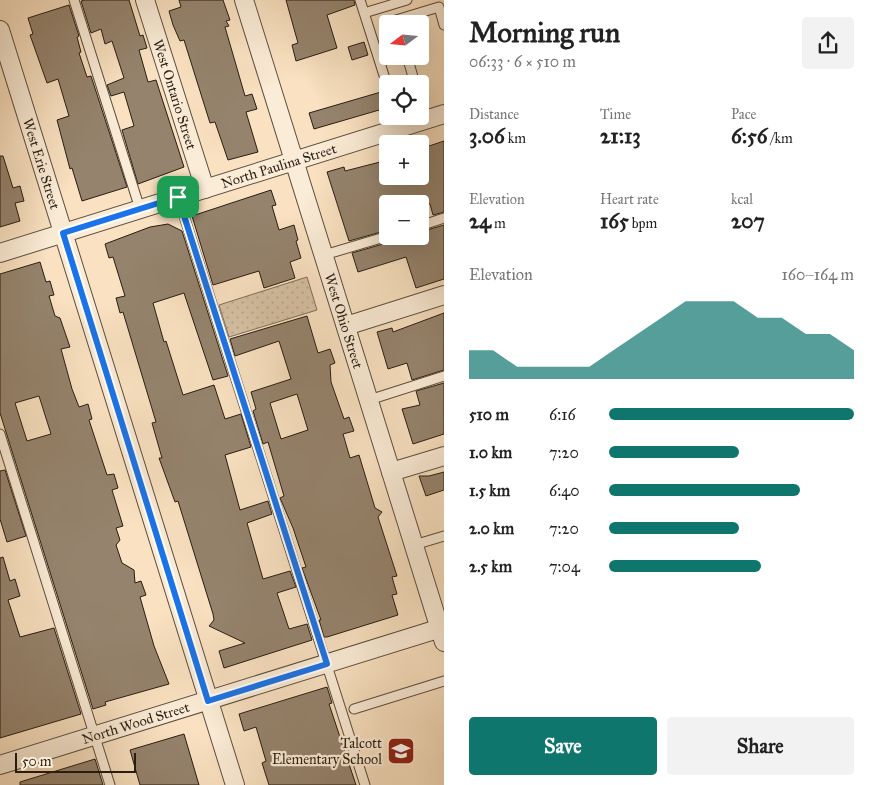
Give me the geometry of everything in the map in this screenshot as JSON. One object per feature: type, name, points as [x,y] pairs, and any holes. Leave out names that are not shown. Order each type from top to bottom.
[{"type":"street","name":"West Ontario Street","points":[[145,0],[205,189]]},
{"type":"street","name":"West Ohio Street","points":[[244,0],[443,633]]},
{"type":"street","name":"West Erie Street","points":[[0,30],[235,785]]},
{"type":"street","name":"North Paulina Street","points":[[429,119],[444,114]]},
{"type":"street","name":"North Paulina Street","points":[[0,253],[294,161],[393,125]]},
{"type":"street","points":[[346,326],[444,296]]},
{"type":"street","points":[[391,472],[444,456]]},
{"type":"street","name":"North Wood Street","points":[[0,765],[327,664],[443,633]]},
{"type":"lane","points":[[74,0],[140,209]]},
{"type":"lane","points":[[360,0],[384,75]]},
{"type":"lane","points":[[364,13],[408,0]]},
{"type":"lane","points":[[412,15],[438,7],[444,25]]},
{"type":"lane","points":[[178,197],[365,785]]},
{"type":"lane","points":[[429,223],[444,218]]},
{"type":"lane","points":[[324,255],[379,239]]},
{"type":"lane","points":[[369,400],[444,376]]},
{"type":"lane","points":[[0,434],[110,785]]},
{"type":"lane","points":[[414,545],[444,536]]},
{"type":"lane","points":[[354,710],[444,681]]},
{"type":"shaded area","points":[[307,277],[317,310],[229,337],[219,305]]},
{"type":"building","points":[[129,0],[140,36],[143,35],[147,48],[139,50],[148,82],[156,80],[184,167],[138,184],[122,130],[134,126],[124,92],[111,96],[107,85],[124,78],[112,41],[105,44],[101,29],[91,33],[81,1]]},
{"type":"building","points":[[179,0],[223,0],[230,20],[226,21],[229,26],[225,27],[245,96],[252,94],[257,109],[246,112],[258,152],[228,160],[215,122],[210,123],[184,40],[180,41],[173,25],[169,11],[181,7]]},
{"type":"building","points":[[286,0],[354,0],[355,5],[327,15],[337,48],[296,61],[292,45],[298,43]]},
{"type":"building","points":[[69,5],[79,36],[77,37],[81,52],[79,53],[87,77],[91,76],[127,187],[82,201],[72,168],[70,169],[57,120],[69,116],[58,79],[47,83],[30,35],[33,34],[28,18]]},
{"type":"building","points":[[364,42],[368,55],[352,60],[348,47]]},
{"type":"building","points":[[379,93],[379,110],[314,129],[309,113]]},
{"type":"building","points":[[444,141],[444,212],[433,215],[429,204],[429,195],[379,195],[379,233],[349,241],[327,172],[344,167],[345,171],[379,162],[379,185],[429,185],[429,146]]},
{"type":"building","points":[[0,156],[3,156],[13,188],[20,186],[24,201],[15,203],[20,221],[0,227]]},
{"type":"building","points":[[271,190],[276,205],[272,206],[279,230],[294,225],[301,258],[290,262],[295,278],[264,288],[259,271],[213,285],[192,216]]},
{"type":"building","points":[[168,224],[182,231],[228,376],[213,380],[184,293],[153,303],[164,342],[166,341],[183,395],[214,385],[225,419],[241,414],[251,447],[225,455],[240,510],[268,501],[272,514],[247,523],[263,579],[290,571],[296,587],[277,593],[289,629],[307,624],[312,640],[224,668],[219,651],[245,643],[209,626],[214,620],[213,614],[178,501],[175,502],[159,458],[162,458],[152,423],[156,422],[123,312],[120,313],[116,298],[125,296],[113,257],[109,258],[105,244],[150,227]]},
{"type":"building","points":[[444,225],[444,279],[416,288],[406,257],[358,272],[352,253],[380,245],[429,245],[429,229]]},
{"type":"building","points":[[40,262],[46,282],[50,281],[54,295],[49,296],[55,316],[60,318],[70,347],[61,349],[72,389],[79,407],[88,404],[92,419],[89,420],[107,475],[114,474],[118,488],[112,490],[123,526],[116,528],[120,540],[116,545],[122,563],[134,570],[135,583],[141,581],[146,595],[140,597],[154,646],[169,684],[105,702],[106,705],[93,709],[0,413],[0,274]],"holes":[[[39,396],[51,434],[27,441],[15,403]]]},
{"type":"building","points":[[444,313],[444,370],[412,380],[407,363],[388,369],[377,332],[392,328],[393,332]]},
{"type":"building","points":[[307,316],[318,353],[330,349],[335,363],[330,365],[331,382],[344,419],[349,417],[354,431],[343,434],[350,458],[359,455],[375,508],[382,512],[378,517],[397,576],[392,577],[397,594],[392,595],[398,615],[324,637],[319,620],[321,620],[302,568],[306,567],[293,528],[280,498],[284,496],[268,442],[263,444],[253,411],[256,409],[251,392],[291,379],[279,341],[235,356],[230,339]],"holes":[[[297,394],[308,430],[281,439],[270,403]]]},
{"type":"building","points":[[444,383],[444,434],[413,444],[402,409],[420,405],[416,391]]},
{"type":"building","points":[[5,470],[26,536],[7,542],[0,519],[0,471]]},
{"type":"building","points":[[444,472],[444,490],[426,496],[419,476],[429,476]]},
{"type":"building","points":[[3,557],[10,581],[15,579],[20,596],[8,600],[20,637],[54,628],[81,714],[0,738],[0,558]]},
{"type":"building","points":[[327,687],[332,703],[329,704],[356,785],[269,785],[262,763],[266,761],[256,727],[244,731],[239,714]]},
{"type":"building","points":[[184,734],[199,785],[140,785],[130,750]]},
{"type":"building","points":[[95,759],[103,785],[20,785],[20,782]]},
{"type":"place","name":"Talcott Elementary School","points":[[401,751]]},
{"type":"route","points":[[178,197],[327,664],[208,701],[63,233],[178,197]]}]
